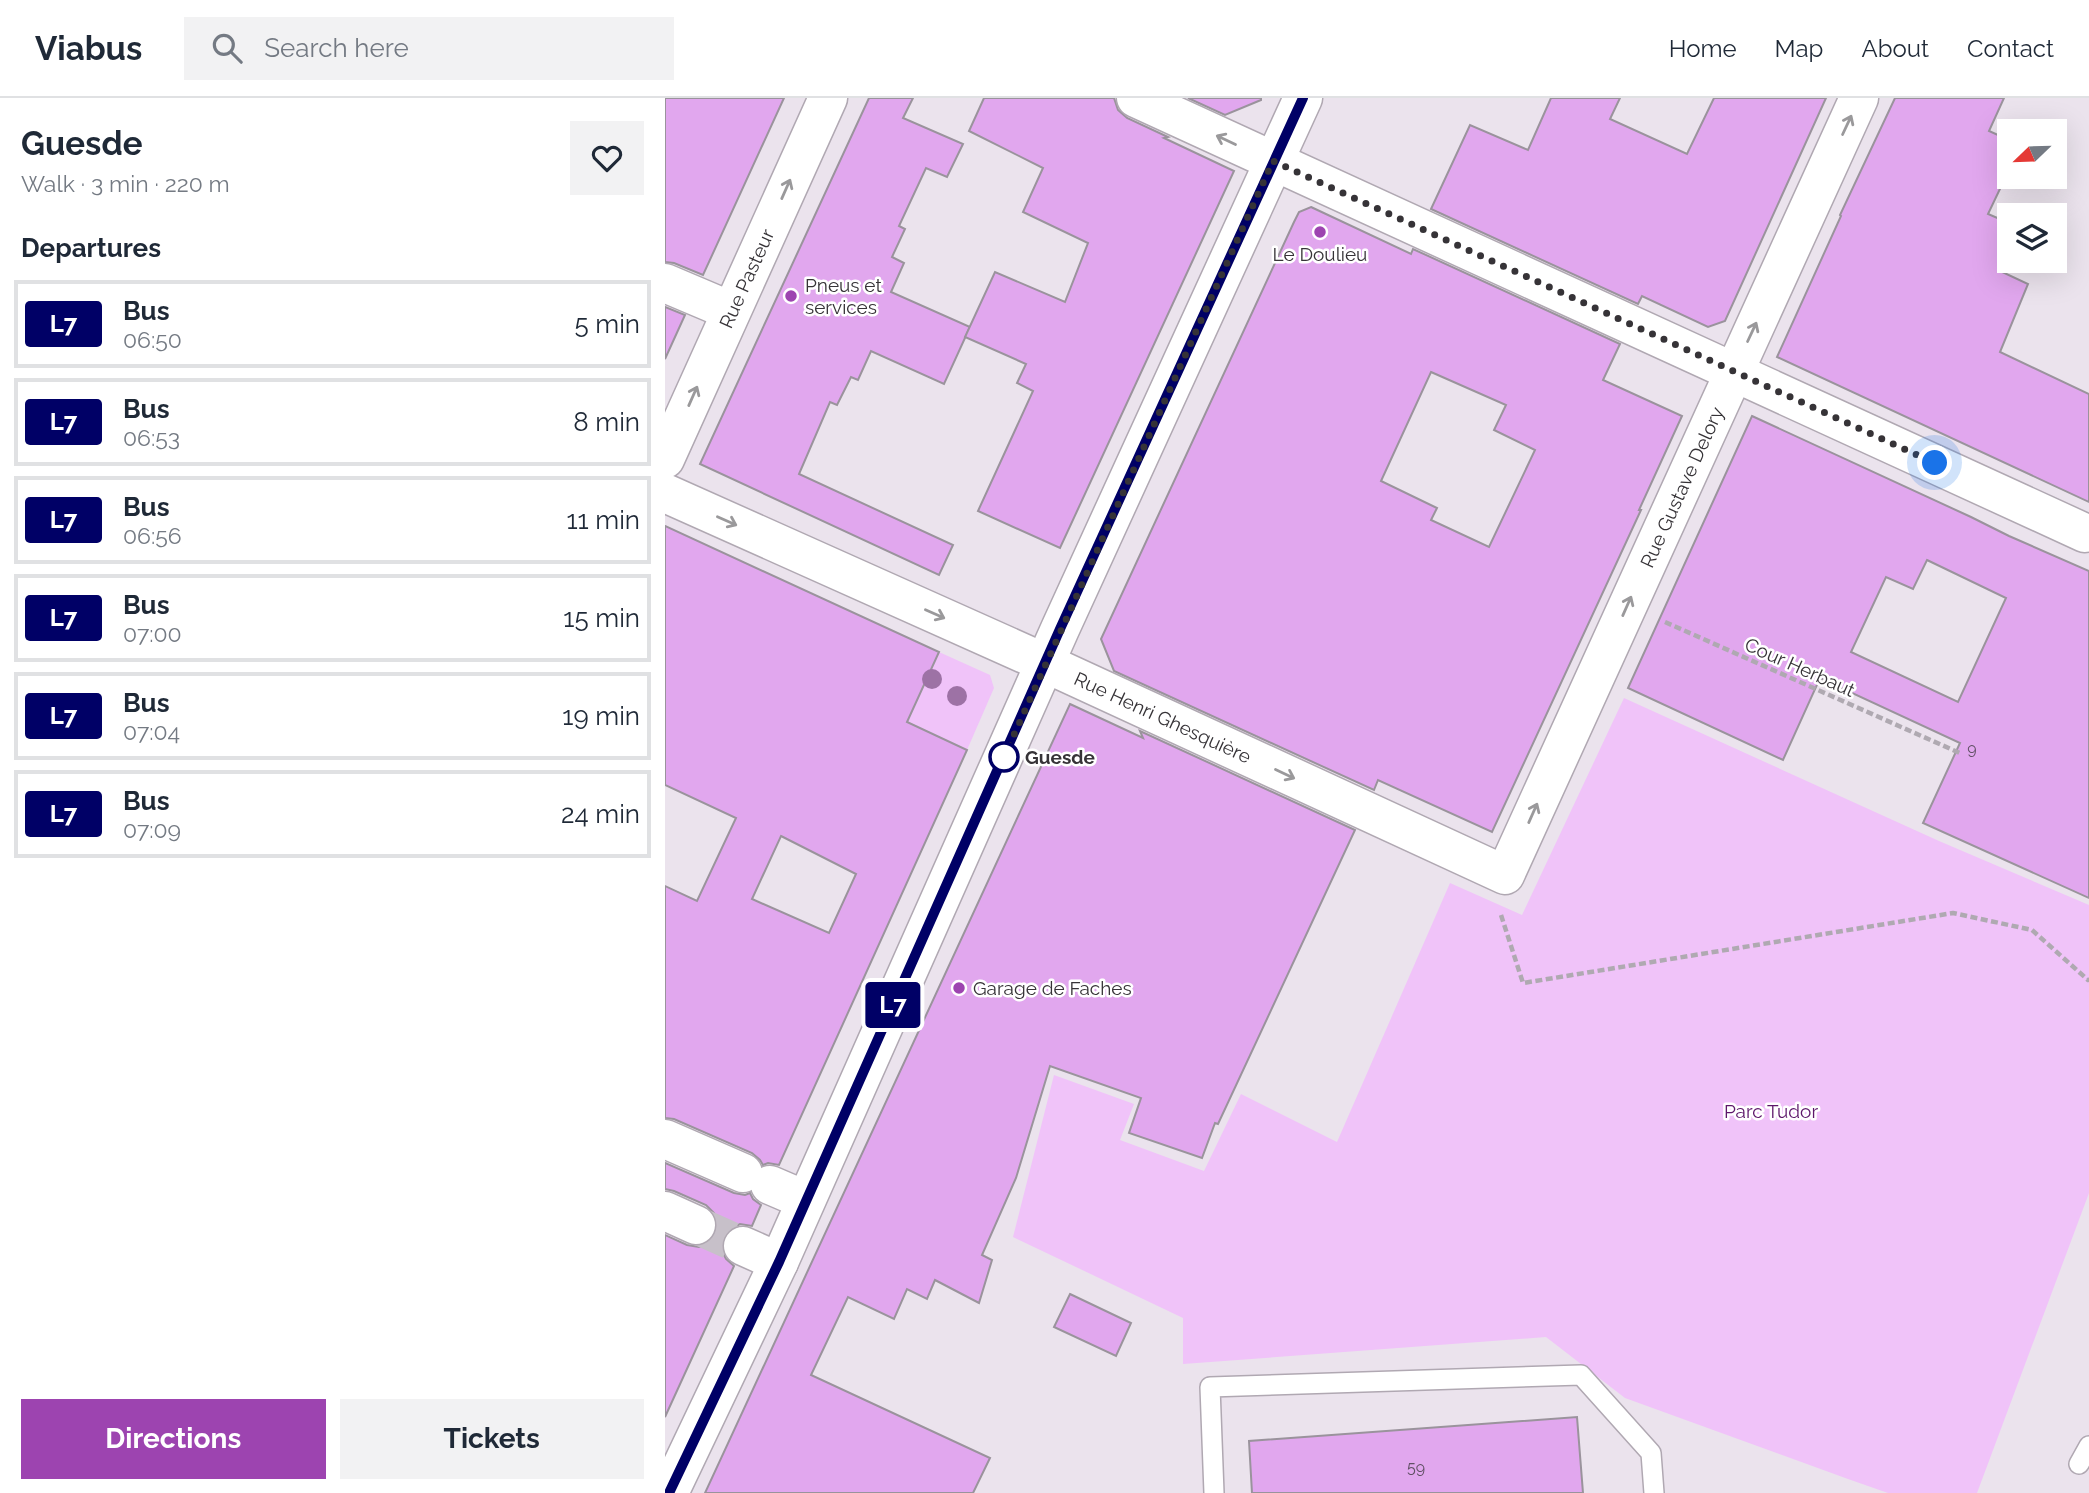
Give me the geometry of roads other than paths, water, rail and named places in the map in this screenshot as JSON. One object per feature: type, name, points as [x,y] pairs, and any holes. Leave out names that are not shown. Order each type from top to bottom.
[{"type":"street","name":"Rue Pasteur","points":[[665,459],[828,98]]},
{"type":"street","points":[[1136,98],[2085,533]]},
{"type":"street","points":[[669,1493],[779,1262],[1045,663],[1303,98]]},
{"type":"street","name":"Rue Gustave Delory","points":[[1501,890],[1627,605],[1859,98]]},
{"type":"street","points":[[665,283],[731,311]]},
{"type":"street","name":"Rue Henri Ghesquière","points":[[665,493],[1045,663],[1501,890]]},
{"type":"street","points":[[665,1139],[805,1200]]},
{"type":"street","points":[[743,1246],[779,1262]]},
{"type":"lane","points":[[1214,1493],[1210,1387],[1581,1375],[1651,1453],[1654,1493]]},
{"type":"tunnel","points":[[696,1225],[743,1246]]},
{"type":"place","name":"Le Doulieu","points":[[1320,232]]},
{"type":"place","name":"Pneus et services","points":[[791,296]]},
{"type":"place","name":"Guesde","points":[[1004,757]]},
{"type":"place","name":"Garage de Faches","points":[[959,988]]},
{"type":"park label","name":"Parc Tudor","points":[[1771,1111]]}]
